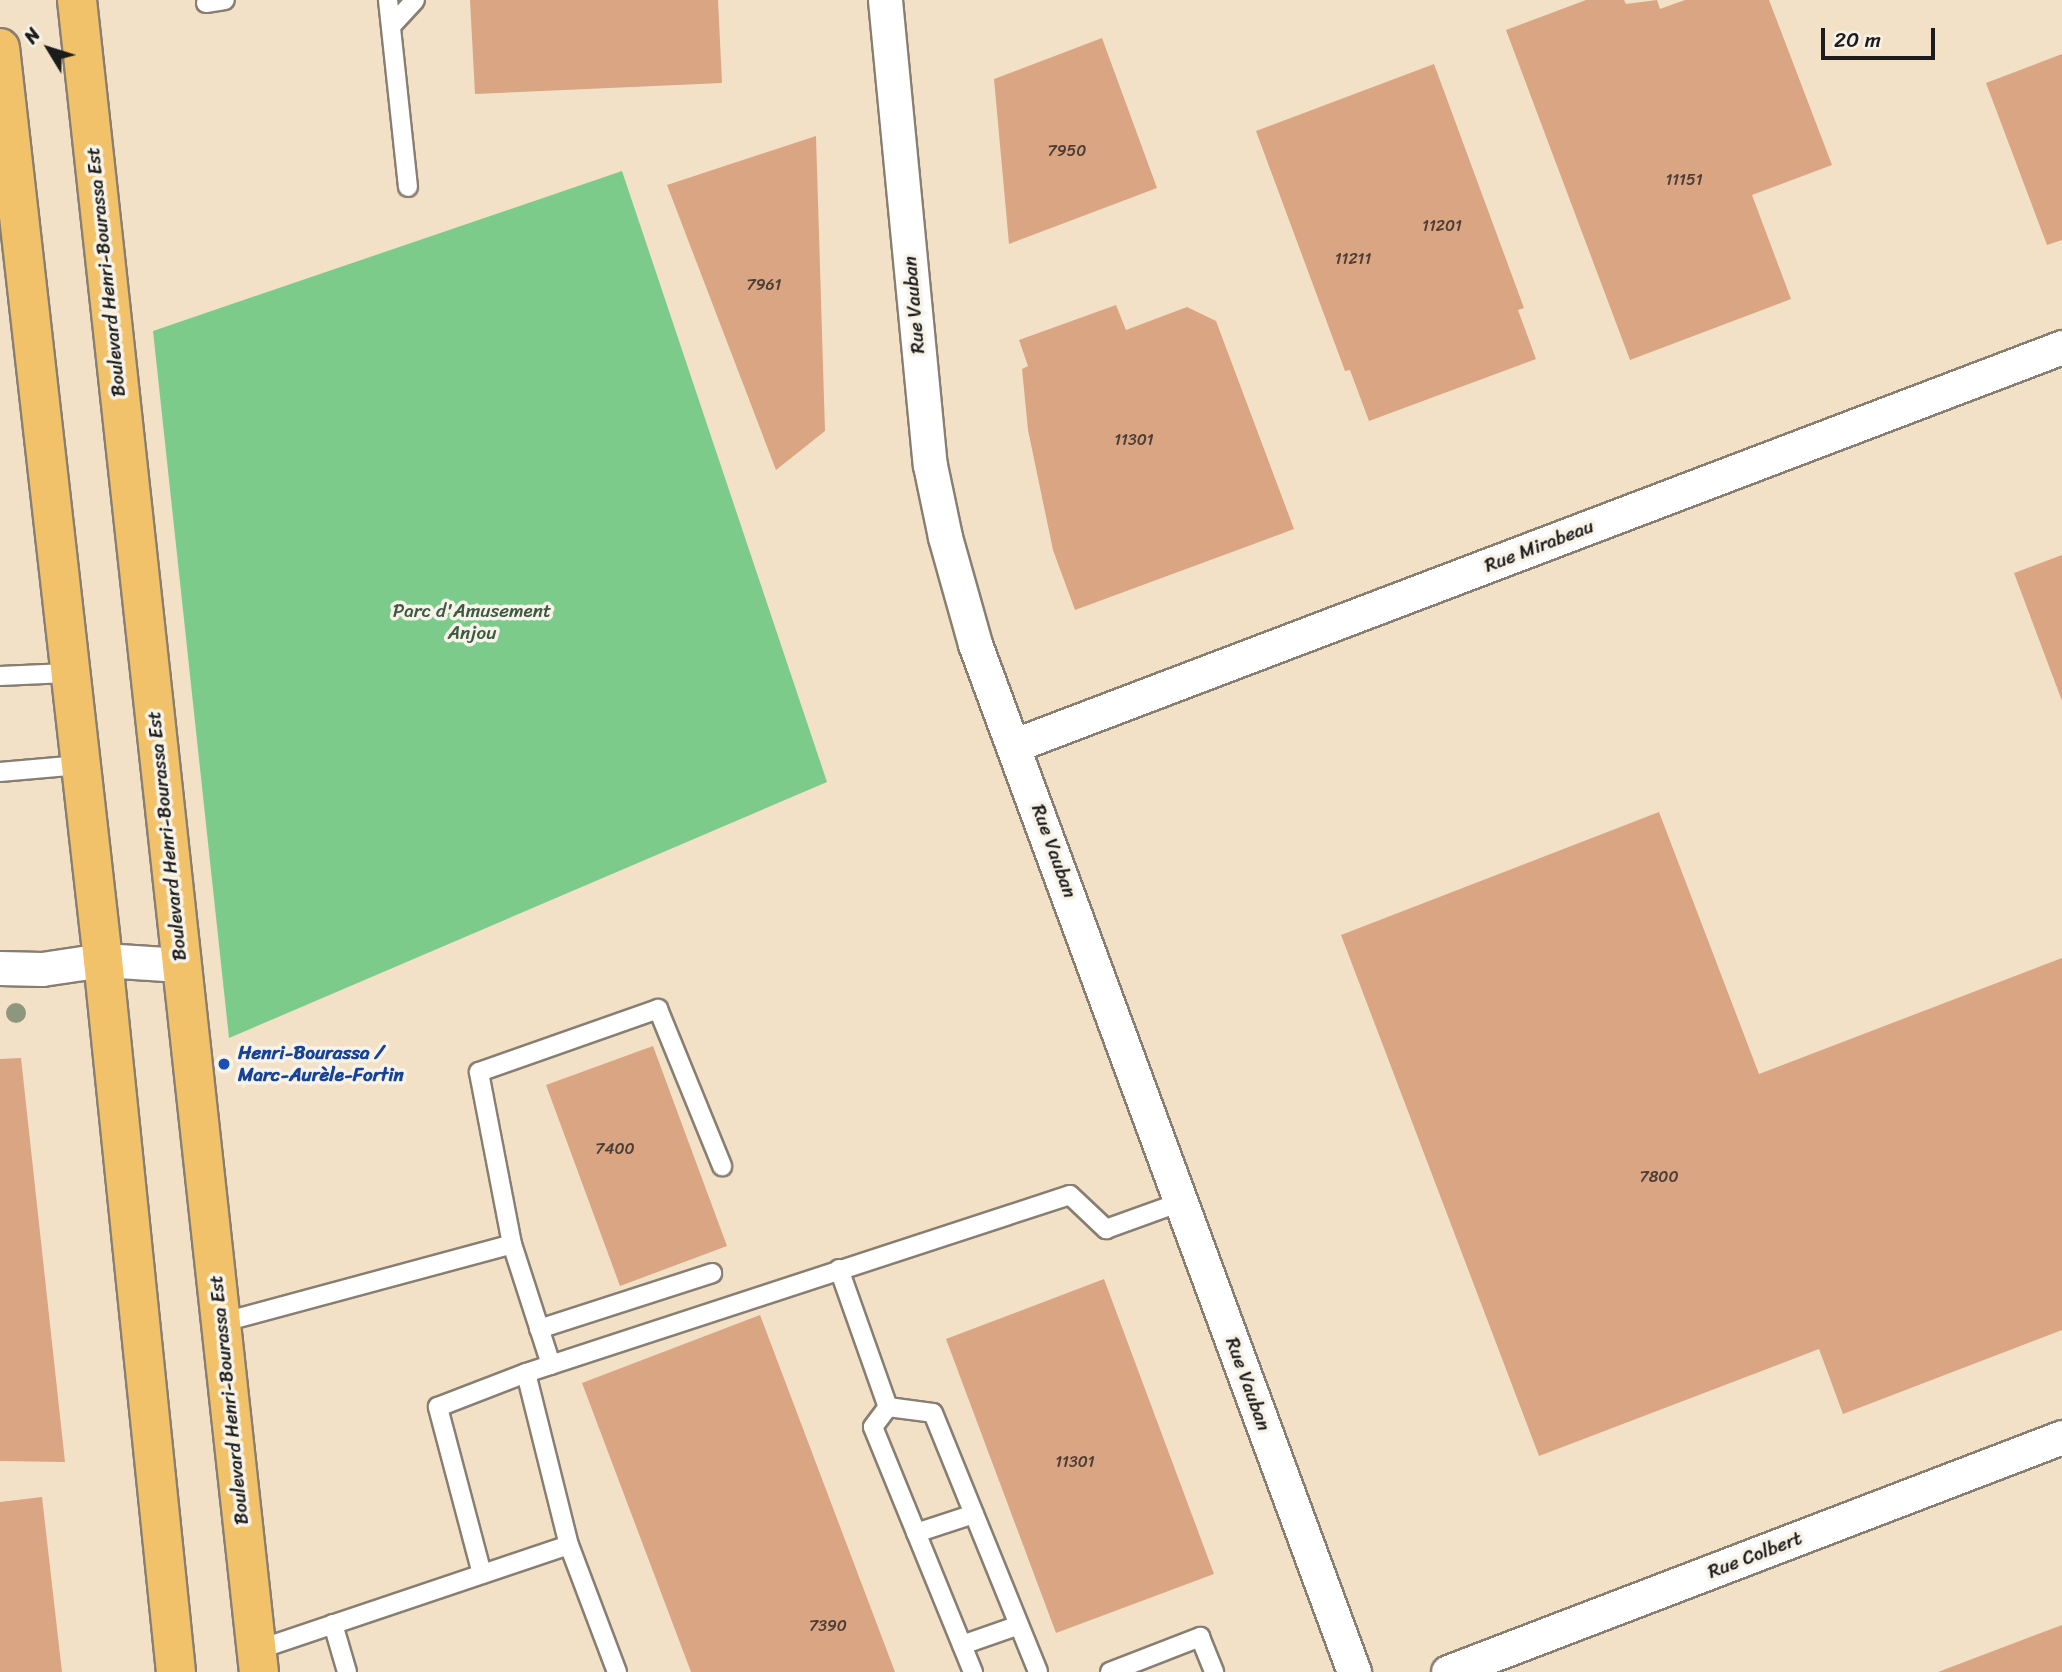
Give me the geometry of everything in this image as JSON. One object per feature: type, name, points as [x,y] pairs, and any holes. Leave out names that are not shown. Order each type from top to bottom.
[{"type":"main road","name":"Boulevard Henri-Bourassa Est","points":[[78,0],[258,1661]]},
{"type":"main road","points":[[0,48],[4,127],[103,960],[176,1672]]},
{"type":"street","name":"Rue Vauban","points":[[885,0],[930,465],[975,644],[1015,745],[1354,1672]]},
{"type":"street","name":"Rue Mirabeau","points":[[1015,745],[2062,347]]},
{"type":"street","points":[[0,968],[42,969],[103,960],[181,965]]},
{"type":"street","name":"Rue Colbert","points":[[1448,1672],[2062,1437]]},
{"type":"lane","points":[[206,3],[225,0]]},
{"type":"lane","points":[[388,0],[408,187]]},
{"type":"lane","points":[[391,26],[415,0]]},
{"type":"lane","points":[[0,676],[67,673]]},
{"type":"lane","points":[[0,772],[80,765]]},
{"type":"lane","points":[[551,1365],[512,1244],[479,1072],[658,1009],[722,1166]]},
{"type":"lane","points":[[482,1574],[438,1407],[526,1373],[1070,1195],[1105,1229],[1181,1202]]},
{"type":"lane","points":[[220,1323],[512,1244]]},
{"type":"lane","points":[[839,1269],[888,1407]]},
{"type":"lane","points":[[539,1329],[712,1273]]},
{"type":"lane","points":[[526,1373],[569,1545],[617,1672]]},
{"type":"lane","points":[[888,1407],[933,1413],[1038,1672]]},
{"type":"lane","points":[[888,1407],[873,1427],[972,1672]]},
{"type":"lane","points":[[916,1533],[974,1514]]},
{"type":"lane","points":[[258,1661],[333,1624],[569,1545]]},
{"type":"lane","points":[[333,1624],[347,1672]]},
{"type":"lane","points":[[961,1645],[1019,1625]]},
{"type":"lane","points":[[1110,1672],[1200,1637],[1214,1672]]},
{"type":"green space","name":"Parc d'Amusement Anjou","points":[[622,171],[827,782],[229,1038],[153,331]]},
{"type":"building","points":[[470,0],[718,0],[722,83],[475,94]]},
{"type":"building","points":[[1586,0],[1624,0],[1626,4],[1657,0],[1660,9],[1685,0],[1769,0],[1832,165],[1752,195],[1791,299],[1630,360],[1506,30]]},
{"type":"building","points":[[1102,38],[1157,188],[1009,244],[994,79]]},
{"type":"building","points":[[2062,54],[2062,240],[2047,245],[1986,83]]},
{"type":"building","points":[[1434,64],[1524,308],[1518,310],[1536,359],[1369,421],[1350,370],[1345,371],[1256,131]]},
{"type":"building","points":[[816,136],[825,431],[776,470],[667,185]]},
{"type":"building","points":[[1116,305],[1126,330],[1187,307],[1216,321],[1294,529],[1075,610],[1053,550],[1028,430],[1022,369],[1028,366],[1019,340]]},
{"type":"building","points":[[2062,555],[2062,701],[2014,573]]},
{"type":"building","points":[[1659,812],[1759,1074],[2062,958],[2062,1330],[1843,1414],[1819,1349],[1539,1456],[1341,935]]},
{"type":"building","points":[[653,1046],[727,1246],[620,1286],[546,1085]]},
{"type":"building","points":[[21,1058],[65,1462],[0,1461],[0,1059]]},
{"type":"building","points":[[1104,1279],[1214,1574],[1056,1633],[946,1339]]},
{"type":"building","points":[[760,1315],[895,1672],[691,1672],[582,1383]]},
{"type":"building","points":[[42,1497],[62,1672],[0,1672],[0,1502]]},
{"type":"building","points":[[2062,1625],[2062,1672],[1938,1672]]},
{"type":"place","name":"Henri-Bourassa / Marc-Aurèle-Fortin","points":[[224,1064]]}]
